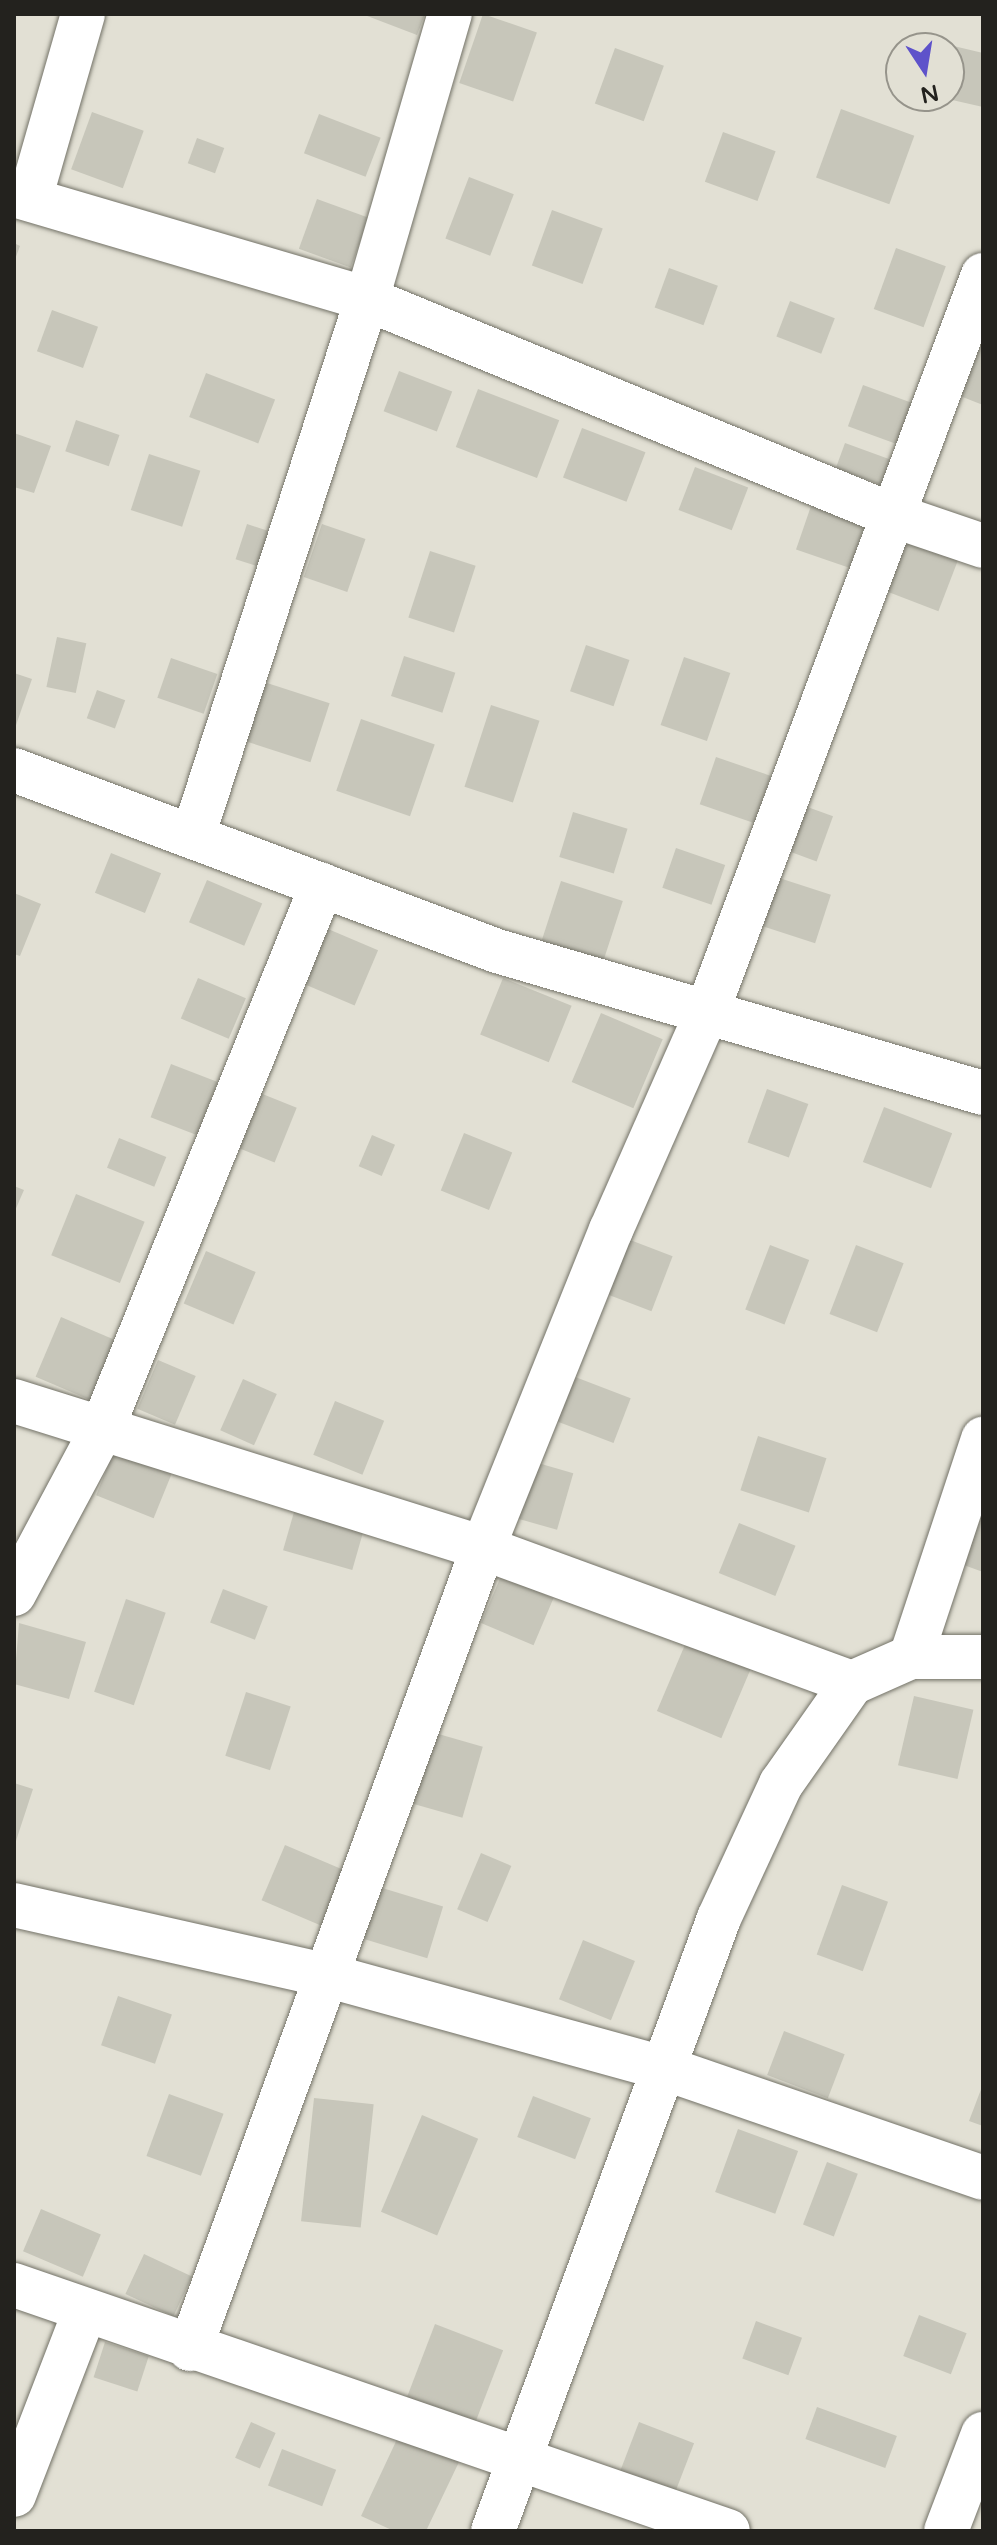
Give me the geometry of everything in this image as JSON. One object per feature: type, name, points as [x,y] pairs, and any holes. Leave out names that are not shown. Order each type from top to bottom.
[{"type":"street","points":[[83,14],[22,197],[367,299],[892,515],[983,546]]},
{"type":"street","points":[[193,836],[367,299],[450,14]]},
{"type":"street","points":[[190,2349],[329,1976],[483,1548],[611,1230],[707,1012],[983,275]]},
{"type":"street","points":[[14,770],[497,951],[983,1093]]},
{"type":"street","points":[[14,1594],[102,1429],[322,885]]},
{"type":"street","points":[[14,1401],[483,1548],[852,1683]]},
{"type":"street","points":[[911,1657],[983,1439]]},
{"type":"street","points":[[493,2531],[719,1918],[781,1784],[852,1683],[911,1657],[983,1657]]},
{"type":"street","points":[[14,1905],[329,1976],[664,2068],[983,2178]]},
{"type":"street","points":[[14,2285],[190,2349],[521,2456],[728,2531]]},
{"type":"street","points":[[14,2495],[85,2311]]},
{"type":"street","points":[[946,2531],[983,2434]]},
{"type":"building","points":[[362,14],[425,14],[417,35]]},
{"type":"building","points":[[483,14],[537,33],[513,102],[459,83]]},
{"type":"building","points":[[615,48],[664,66],[644,121],[595,103]]},
{"type":"building","points":[[965,49],[983,53],[983,107],[965,103]]},
{"type":"building","points":[[841,109],[914,136],[889,204],[816,178]]},
{"type":"building","points":[[92,112],[144,131],[123,188],[71,169]]},
{"type":"building","points":[[319,114],[381,138],[366,177],[304,153]]},
{"type":"building","points":[[723,132],[776,151],[757,201],[705,182]]},
{"type":"building","points":[[197,138],[224,148],[215,173],[188,163]]},
{"type":"building","points":[[469,177],[514,194],[490,256],[445,239]]},
{"type":"building","points":[[317,199],[369,218],[351,268],[299,249]]},
{"type":"building","points":[[552,210],[603,228],[583,284],[532,265]]},
{"type":"building","points":[[14,243],[20,246],[14,262]]},
{"type":"building","points":[[896,248],[946,266],[924,327],[874,309]]},
{"type":"building","points":[[669,268],[718,286],[703,325],[655,307]]},
{"type":"building","points":[[790,301],[835,318],[821,354],[776,336]]},
{"type":"building","points":[[52,310],[98,327],[83,368],[37,351]]},
{"type":"building","points":[[980,345],[983,347],[983,405],[960,396]]},
{"type":"building","points":[[399,371],[452,391],[437,432],[384,411]]},
{"type":"building","points":[[206,373],[275,400],[258,443],[189,417]]},
{"type":"building","points":[[863,385],[918,405],[903,447],[848,426]]},
{"type":"building","points":[[478,389],[559,420],[537,478],[456,447]]},
{"type":"building","points":[[76,420],[119,435],[109,466],[65,451]]},
{"type":"building","points":[[582,428],[645,452],[626,502],[563,477]]},
{"type":"building","points":[[14,433],[51,446],[34,493],[14,487]]},
{"type":"building","points":[[845,443],[896,461],[887,487],[836,468]]},
{"type":"building","points":[[149,454],[200,471],[182,527],[131,510]]},
{"type":"building","points":[[695,467],[748,487],[732,530],[679,510]]},
{"type":"building","points":[[811,506],[865,525],[850,568],[796,549]]},
{"type":"building","points":[[247,524],[277,534],[266,569],[236,559]]},
{"type":"building","points":[[322,524],[365,539],[347,592],[304,577]]},
{"type":"building","points":[[902,533],[960,555],[938,611],[880,589]]},
{"type":"building","points":[[430,551],[476,566],[454,632],[408,618]]},
{"type":"building","points":[[57,637],[86,643],[76,693],[46,687]]},
{"type":"building","points":[[586,645],[629,660],[614,706],[570,691]]},
{"type":"building","points":[[404,656],[455,673],[442,713],[391,696]]},
{"type":"building","points":[[684,657],[730,673],[707,741],[661,725]]},
{"type":"building","points":[[171,658],[217,674],[204,714],[157,698]]},
{"type":"building","points":[[14,673],[32,679],[14,731]]},
{"type":"building","points":[[264,682],[330,703],[310,762],[245,741]]},
{"type":"building","points":[[97,690],[125,700],[115,728],[87,718]]},
{"type":"building","points":[[491,705],[540,721],[513,803],[464,787]]},
{"type":"building","points":[[361,719],[435,744],[410,816],[336,791]]},
{"type":"building","points":[[716,757],[771,776],[755,823],[700,804]]},
{"type":"building","points":[[802,805],[833,816],[817,861],[786,850]]},
{"type":"building","points":[[573,812],[628,829],[614,874],[559,857]]},
{"type":"building","points":[[676,848],[725,865],[711,905],[662,888]]},
{"type":"building","points":[[111,853],[161,873],[145,913],[95,893]]},
{"type":"building","points":[[770,875],[831,895],[815,943],[754,924]]},
{"type":"building","points":[[207,880],[262,903],[244,946],[189,922]]},
{"type":"building","points":[[561,881],[623,901],[603,961],[542,941]]},
{"type":"building","points":[[14,893],[41,904],[20,956],[14,954]]},
{"type":"building","points":[[321,926],[378,950],[355,1005],[298,981]]},
{"type":"building","points":[[198,978],[246,998],[229,1039],[181,1019]]},
{"type":"building","points":[[503,978],[572,1006],[549,1062],[480,1035]]},
{"type":"building","points":[[601,1013],[663,1039],[633,1108],[572,1082]]},
{"type":"building","points":[[171,1064],[218,1082],[197,1135],[151,1117]]},
{"type":"building","points":[[767,1089],[808,1104],[789,1158],[748,1143]]},
{"type":"building","points":[[255,1091],[297,1108],[275,1163],[233,1146]]},
{"type":"building","points":[[884,1107],[952,1133],[931,1188],[863,1162]]},
{"type":"building","points":[[464,1133],[512,1152],[489,1210],[441,1190]]},
{"type":"building","points":[[372,1135],[395,1145],[382,1176],[359,1166]]},
{"type":"building","points":[[119,1138],[166,1157],[154,1187],[107,1168]]},
{"type":"building","points":[[14,1186],[24,1190],[14,1213]]},
{"type":"building","points":[[76,1194],[145,1222],[120,1283],[51,1255]]},
{"type":"building","points":[[625,1238],[673,1256],[651,1311],[604,1293]]},
{"type":"building","points":[[770,1245],[809,1260],[784,1324],[745,1309]]},
{"type":"building","points":[[856,1245],[904,1263],[877,1332],[829,1314]]},
{"type":"building","points":[[206,1251],[256,1272],[233,1325],[184,1303]]},
{"type":"building","points":[[61,1317],[123,1343],[97,1403],[36,1377]]},
{"type":"building","points":[[158,1360],[196,1376],[175,1425],[137,1409]]},
{"type":"building","points":[[570,1375],[631,1398],[613,1443],[553,1420]]},
{"type":"building","points":[[243,1379],[277,1394],[254,1445],[220,1430]]},
{"type":"building","points":[[335,1401],[384,1421],[362,1475],[313,1455]]},
{"type":"building","points":[[758,1436],[826,1458],[809,1512],[740,1490]]},
{"type":"building","points":[[116,1446],[173,1469],[154,1518],[96,1495]]},
{"type":"building","points":[[531,1461],[573,1473],[557,1530],[515,1518]]},
{"type":"building","points":[[296,1505],[365,1525],[352,1570],[283,1550]]},
{"type":"building","points":[[980,1516],[983,1517],[983,1572],[961,1564]]},
{"type":"building","points":[[739,1523],[796,1546],[775,1596],[719,1573]]},
{"type":"building","points":[[501,1576],[553,1598],[534,1645],[481,1623]]},
{"type":"building","points":[[223,1589],[268,1606],[255,1640],[210,1623]]},
{"type":"building","points":[[126,1599],[166,1613],[134,1705],[94,1692]]},
{"type":"building","points":[[19,1623],[86,1642],[69,1699],[14,1684]]},
{"type":"building","points":[[687,1640],[751,1667],[721,1738],[657,1711]]},
{"type":"building","points":[[246,1692],[291,1707],[270,1770],[225,1756]]},
{"type":"building","points":[[914,1696],[973,1710],[957,1779],[898,1765]]},
{"type":"building","points":[[428,1731],[483,1747],[462,1818],[408,1802]]},
{"type":"building","points":[[14,1783],[33,1789],[15,1844],[14,1844]]},
{"type":"building","points":[[285,1845],[347,1871],[323,1926],[262,1900]]},
{"type":"building","points":[[481,1853],[511,1866],[488,1922],[457,1909]]},
{"type":"building","points":[[842,1885],[888,1902],[863,1971],[817,1955]]},
{"type":"building","points":[[379,1887],[443,1907],[427,1958],[363,1939]]},
{"type":"building","points":[[583,1940],[635,1961],[611,2020],[559,1999]]},
{"type":"building","points":[[118,1996],[172,2015],[155,2064],[101,2045]]},
{"type":"building","points":[[784,2031],[845,2054],[828,2098],[767,2075]]},
{"type":"building","points":[[983,2084],[983,2126],[969,2121]]},
{"type":"building","points":[[169,2094],[224,2114],[201,2176],[146,2156]]},
{"type":"building","points":[[533,2096],[591,2118],[575,2159],[517,2137]]},
{"type":"building","points":[[314,2098],[374,2104],[361,2228],[301,2221]]},
{"type":"building","points":[[422,2115],[478,2139],[437,2235],[381,2212]]},
{"type":"building","points":[[738,2129],[798,2151],[775,2214],[715,2192]]},
{"type":"building","points":[[827,2162],[858,2174],[834,2236],[803,2225]]},
{"type":"building","points":[[41,2209],[101,2234],[83,2277],[23,2251]]},
{"type":"building","points":[[144,2254],[192,2276],[173,2316],[125,2294]]},
{"type":"building","points":[[919,2315],[967,2333],[951,2374],[903,2356]]},
{"type":"building","points":[[756,2321],[802,2338],[788,2375],[742,2359]]},
{"type":"building","points":[[435,2324],[503,2350],[474,2425],[406,2399]]},
{"type":"building","points":[[105,2342],[149,2356],[137,2391],[94,2377]]},
{"type":"building","points":[[817,2407],[897,2436],[885,2468],[805,2439]]},
{"type":"building","points":[[251,2422],[276,2433],[260,2469],[235,2458]]},
{"type":"building","points":[[639,2422],[694,2443],[675,2493],[620,2471]]},
{"type":"building","points":[[399,2435],[459,2462],[426,2531],[394,2531],[361,2516]]},
{"type":"building","points":[[282,2449],[336,2470],[322,2506],[268,2485]]}]
